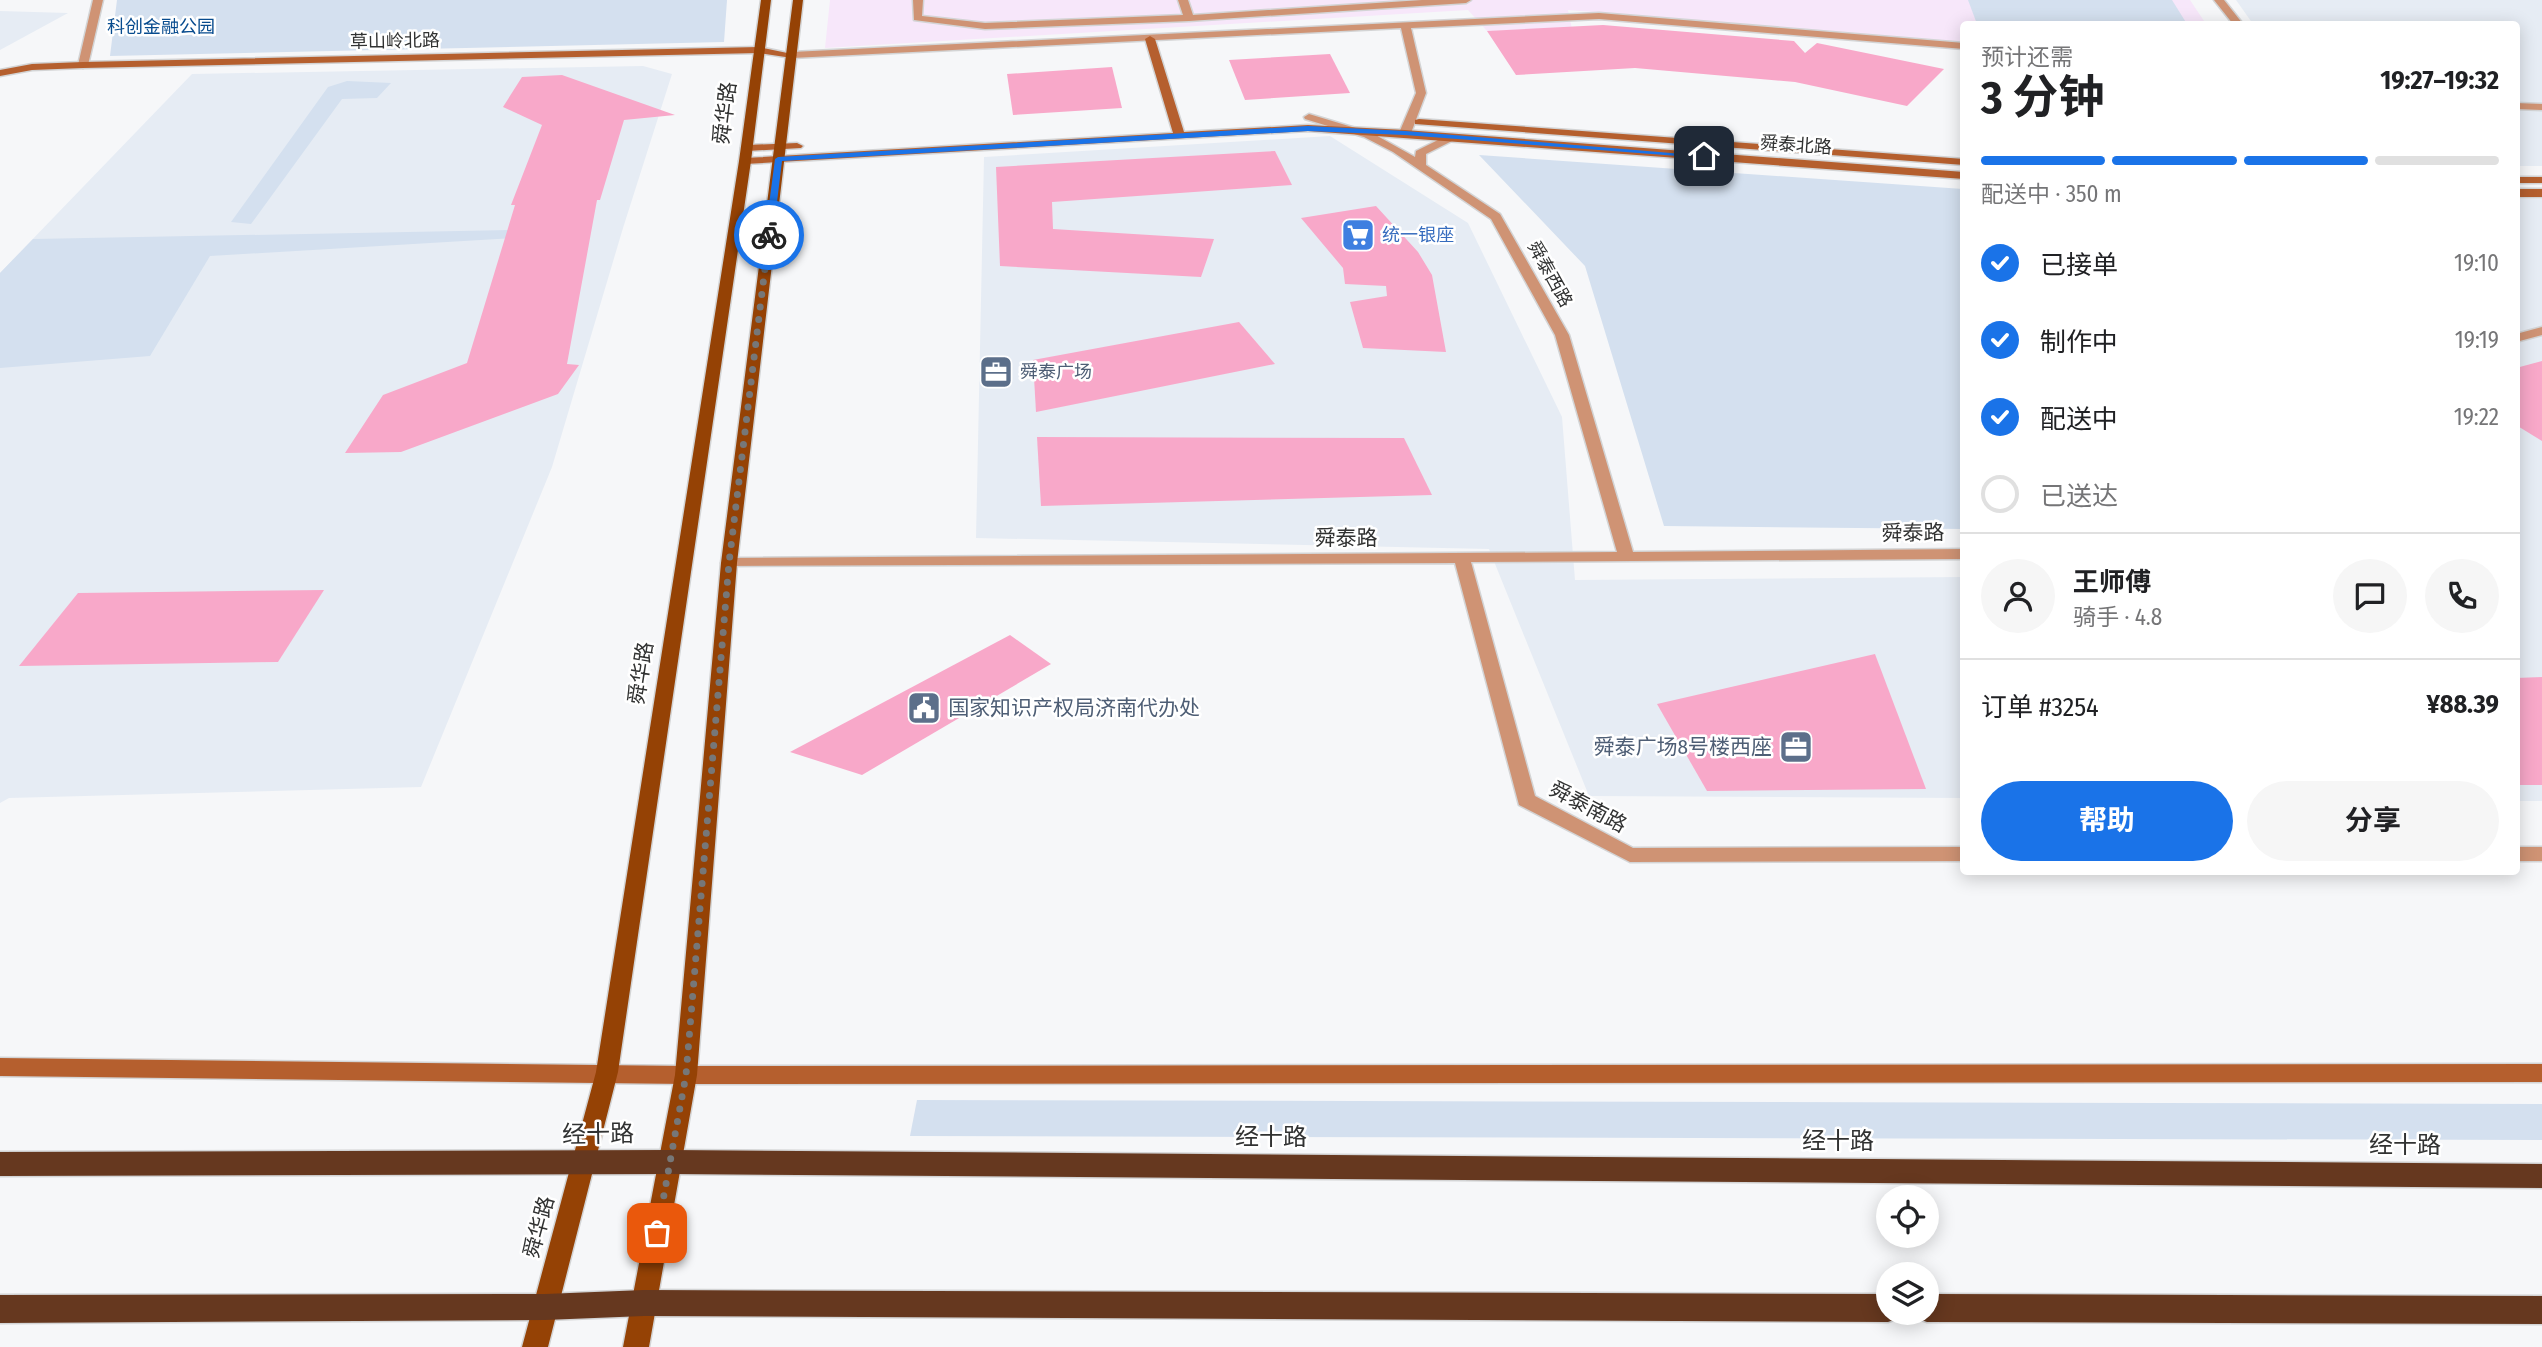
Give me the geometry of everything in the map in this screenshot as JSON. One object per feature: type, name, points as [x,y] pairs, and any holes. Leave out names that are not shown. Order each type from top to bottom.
[{"type":"highway","name":"经十路","points":[[0,1164],[671,1162],[2542,1176]]},
{"type":"highway","points":[[0,1309],[545,1307],[644,1304],[1876,1308]]},
{"type":"highway","points":[[1939,1308],[2542,1310]]},
{"type":"main road","name":"舜华路","points":[[535,1347],[607,1072],[746,155],[766,0]]},
{"type":"main road","points":[[636,1347],[686,1075],[729,563],[798,0]]},
{"type":"main road","points":[[1150,39],[1179,130],[1309,117],[1407,127],[1960,162]]},
{"type":"main road","name":"草山岭北路","points":[[0,73],[32,67],[83,65],[759,50],[792,55]]},
{"type":"main road","name":"舜泰北路","points":[[746,155],[1179,130],[1308,128],[1356,131],[1407,127],[1459,137],[1960,176]]},
{"type":"main road","points":[[2520,180],[2542,180]]},
{"type":"main road","points":[[2520,193],[2542,194]]},
{"type":"main road","points":[[0,1067],[686,1075],[2542,1073]]},
{"type":"street","points":[[83,65],[98,0]]},
{"type":"street","points":[[918,0],[917,19],[985,26],[1189,18],[1466,0]]},
{"type":"street","points":[[1183,0],[1189,18]]},
{"type":"street","points":[[2219,0],[2236,21]]},
{"type":"street","points":[[792,55],[1599,16],[1960,46]]},
{"type":"street","points":[[1406,27],[1421,93],[1407,127]]},
{"type":"street","points":[[2520,106],[2542,107]]},
{"type":"street","name":"舜泰西路","points":[[1309,117],[1356,131],[1421,164],[1496,216],[1563,335],[1627,557]]},
{"type":"street","points":[[1421,164],[1420,153],[1452,137],[1459,137]]},
{"type":"street","points":[[2520,337],[2542,331]]},
{"type":"street","name":"舜泰路","points":[[729,563],[1960,554]]},
{"type":"street","name":"舜泰南路","points":[[1462,558],[1526,800],[1630,855],[1960,854]]},
{"type":"street","points":[[2520,854],[2542,854]]},
{"type":"shaded area","points":[[830,0],[2190,0],[2204,21],[1960,21],[1960,42],[1568,10],[1572,29],[1487,31],[1468,10],[825,48]]},
{"type":"shaded area","points":[[2236,0],[2542,0],[2542,166],[2520,166],[2520,21],[2251,21]]},
{"type":"shaded area","points":[[0,11],[68,13],[0,50]]},
{"type":"shaded area","points":[[643,66],[672,74],[552,467],[421,787],[9,798],[0,803],[0,273],[192,74]]},
{"type":"shaded area","name":"舜泰广场","points":[[1330,136],[1468,223],[1562,417],[1575,580],[1960,577],[1960,798],[1589,796],[1489,549],[976,538],[984,157]]},
{"type":"shaded area","points":[[2520,199],[2542,199],[2542,801],[2520,801]]},
{"type":"green space","name":"科创金融公园","points":[[117,0],[727,0],[724,42],[110,56]]},
{"type":"green space","points":[[1968,0],[2172,0],[2185,21],[1976,21]]},
{"type":"green space","points":[[347,81],[391,83],[377,98],[342,99],[251,224],[231,222],[328,87]]},
{"type":"green space","points":[[1479,155],[1960,189],[1960,529],[1664,526],[1585,266]]},
{"type":"green space","points":[[569,229],[567,235],[210,256],[150,356],[0,368],[0,273],[33,239]]},
{"type":"green space","points":[[917,1100],[2542,1104],[2542,1140],[910,1136]]},
{"type":"building","points":[[1603,25],[1794,41],[1805,53],[1817,43],[1944,69],[1907,106],[1795,82],[1635,68],[1516,75],[1487,31]]},
{"type":"building","points":[[1330,54],[1350,93],[1245,100],[1229,60]]},
{"type":"building","points":[[1112,67],[1122,108],[1013,115],[1007,74]]},
{"type":"building","points":[[562,75],[675,115],[624,120],[600,200],[597,200],[567,364],[579,365],[558,394],[401,452],[345,453],[383,395],[467,363],[515,205],[511,205],[542,125],[503,107],[522,77]]},
{"type":"building","points":[[1275,151],[1292,185],[1052,202],[1053,229],[1214,239],[1201,277],[1000,266],[996,167]]},
{"type":"building","points":[[1376,206],[1418,252],[1432,275],[1446,352],[1363,348],[1350,302],[1387,296],[1386,286],[1345,284],[1343,268],[1301,218]]},
{"type":"building","points":[[1239,322],[1275,364],[1036,412],[1033,360]]},
{"type":"building","points":[[2542,361],[2542,441],[2520,427],[2520,367]]},
{"type":"building","points":[[1037,437],[1404,438],[1432,495],[1041,506]]},
{"type":"building","points":[[324,590],[278,662],[19,666],[78,593]]},
{"type":"building","name":"国家知识产权局济南代办处","points":[[1010,635],[1051,664],[862,775],[790,752]]},
{"type":"building","name":"舜泰广场8号楼西座","points":[[1875,654],[1926,789],[1707,791],[1657,704]]},
{"type":"building","points":[[2542,677],[2542,785],[2520,785],[2520,678]]},
{"type":"way so far","points":[[657,1233],[686,1075],[729,563],[769,235]]},
{"type":"place","name":"统一银座","points":[[1358,235]]},
{"type":"place","name":"舜泰广场","points":[[996,372]]},
{"type":"place","name":"国家知识产权局济南代办处","points":[[924,708]]},
{"type":"place","name":"舜泰广场8号楼西座","points":[[1796,747]]},
{"type":"route","points":[[769,235],[778,159],[1308,128],[1704,156]]}]
